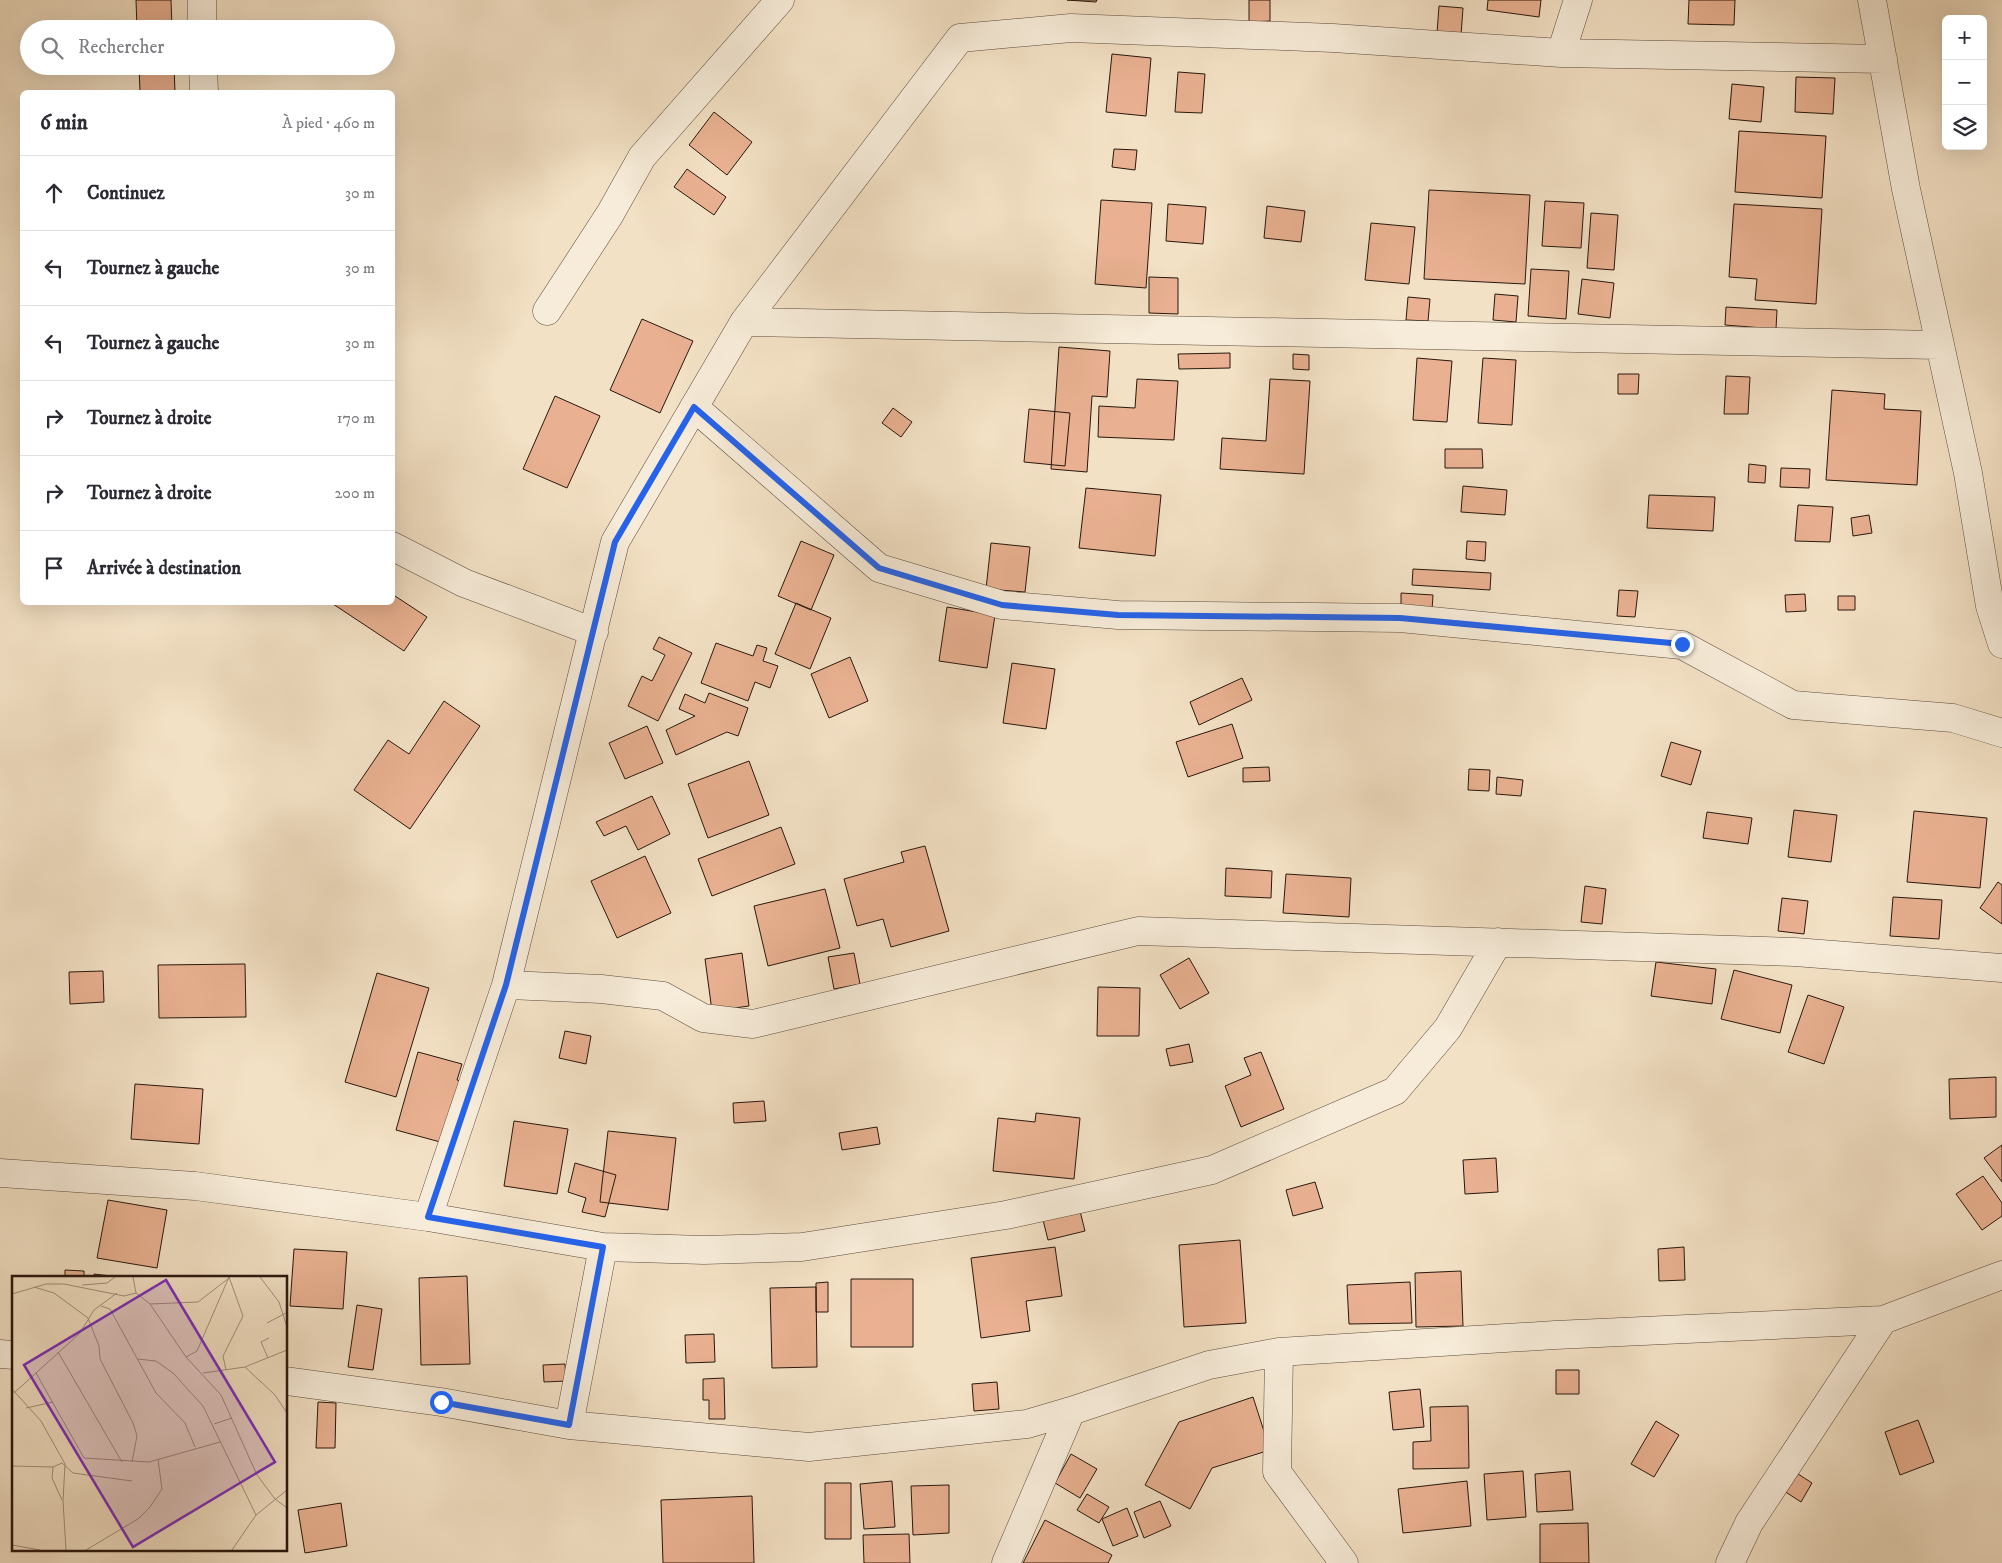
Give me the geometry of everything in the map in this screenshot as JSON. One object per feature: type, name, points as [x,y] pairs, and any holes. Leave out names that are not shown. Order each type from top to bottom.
[{"type":"street","points":[[202,0],[202,20]]},
{"type":"street","points":[[547,311],[610,214],[642,157],[780,0]]},
{"type":"street","points":[[1561,53],[1578,0]]},
{"type":"street","points":[[1872,0],[1906,189],[1968,473],[1990,606],[2002,644]]},
{"type":"street","points":[[428,1217],[506,985],[615,542],[744,322],[960,38],[1071,28],[1333,38],[1561,53],[1883,59]]},
{"type":"street","points":[[203,75],[204,90]]},
{"type":"street","points":[[744,322],[1940,344]]},
{"type":"street","points":[[694,407],[879,568],[1002,605],[1118,615],[1400,618],[1682,644],[1794,705],[1953,718],[2002,733]]},
{"type":"street","points":[[395,548],[464,583],[594,632]]},
{"type":"street","points":[[506,985],[601,989],[663,996],[703,1018],[754,1024],[1138,931],[1795,952],[2002,968]]},
{"type":"street","points":[[0,1173],[195,1186],[428,1217],[603,1247],[704,1250],[802,1247],[1006,1215],[1212,1170],[1395,1091],[1448,1028],[1498,942]]},
{"type":"street","points":[[569,1425],[603,1247]]},
{"type":"street","points":[[288,1381],[441,1402],[569,1425],[809,1448],[1027,1424],[1209,1365],[1279,1352],[1555,1335],[1883,1320],[2002,1275]]},
{"type":"street","points":[[1730,1563],[1749,1523],[1883,1320]]},
{"type":"street","points":[[1279,1352],[1278,1472],[1344,1563]]},
{"type":"street","points":[[1006,1563],[1071,1411]]},
{"type":"building","points":[[136,0],[171,0],[172,20],[137,20]]},
{"type":"building","points":[[1067,0],[1097,0],[1096,2]]},
{"type":"building","points":[[1249,0],[1270,0],[1270,21],[1249,22]]},
{"type":"building","points":[[1488,0],[1541,0],[1539,17],[1487,10]]},
{"type":"building","points":[[1689,0],[1735,0],[1734,25],[1688,24]]},
{"type":"building","points":[[1439,6],[1463,8],[1461,35],[1437,33]]},
{"type":"building","points":[[1112,54],[1151,58],[1146,116],[1106,112]]},
{"type":"building","points":[[1178,72],[1205,74],[1202,113],[1175,112]]},
{"type":"building","points":[[139,75],[174,75],[175,90],[140,90]]},
{"type":"building","points":[[1796,77],[1835,78],[1833,114],[1795,112]]},
{"type":"building","points":[[1732,84],[1764,87],[1761,122],[1729,119]]},
{"type":"building","points":[[714,112],[752,142],[727,175],[689,145]]},
{"type":"building","points":[[1739,131],[1826,136],[1822,198],[1735,192]]},
{"type":"building","points":[[1114,149],[1137,150],[1135,170],[1112,167]]},
{"type":"building","points":[[687,169],[726,197],[714,215],[674,187]]},
{"type":"building","points":[[1429,190],[1530,195],[1525,284],[1424,279]]},
{"type":"building","points":[[1101,200],[1152,203],[1146,288],[1095,284]]},
{"type":"building","points":[[1545,201],[1584,203],[1581,248],[1542,246]]},
{"type":"building","points":[[1168,204],[1206,207],[1203,244],[1166,241]]},
{"type":"building","points":[[1734,204],[1822,209],[1816,304],[1755,300],[1757,279],[1729,277]]},
{"type":"building","points":[[1267,206],[1305,211],[1301,242],[1264,238]]},
{"type":"building","points":[[1591,213],[1618,215],[1614,270],[1587,268]]},
{"type":"building","points":[[1371,223],[1415,227],[1409,284],[1365,280]]},
{"type":"building","points":[[1531,269],[1569,271],[1566,319],[1528,316]]},
{"type":"building","points":[[1149,277],[1178,278],[1178,314],[1149,313]]},
{"type":"building","points":[[1582,279],[1614,283],[1610,318],[1578,314]]},
{"type":"building","points":[[1495,294],[1518,296],[1516,322],[1493,320]]},
{"type":"building","points":[[1408,297],[1430,299],[1428,321],[1406,320]]},
{"type":"building","points":[[1726,307],[1777,310],[1776,329],[1725,325]]},
{"type":"building","points":[[642,319],[693,341],[660,413],[610,390]]},
{"type":"building","points":[[1059,347],[1110,351],[1107,397],[1092,396],[1087,472],[1051,469]]},
{"type":"building","points":[[1230,353],[1230,368],[1179,369],[1178,354]]},
{"type":"building","points":[[1293,354],[1309,355],[1309,370],[1293,369]]},
{"type":"building","points":[[1417,358],[1452,361],[1447,422],[1413,420]]},
{"type":"building","points":[[1483,358],[1516,360],[1512,425],[1478,423]]},
{"type":"building","points":[[1618,374],[1639,374],[1638,394],[1618,394]]},
{"type":"building","points":[[1726,376],[1750,377],[1748,414],[1724,414]]},
{"type":"building","points":[[1137,379],[1178,381],[1174,440],[1098,437],[1099,406],[1135,408]]},
{"type":"building","points":[[1270,379],[1310,381],[1304,474],[1220,469],[1222,438],[1266,441]]},
{"type":"building","points":[[1832,390],[1885,394],[1884,409],[1921,411],[1917,485],[1826,480]]},
{"type":"building","points":[[555,396],[600,416],[567,488],[523,469]]},
{"type":"building","points":[[893,408],[912,422],[901,437],[882,423]]},
{"type":"building","points":[[1029,409],[1070,413],[1065,466],[1024,462]]},
{"type":"building","points":[[1445,449],[1482,449],[1483,468],[1445,468]]},
{"type":"building","points":[[1749,464],[1766,466],[1765,483],[1748,482]]},
{"type":"building","points":[[1781,468],[1810,469],[1809,488],[1780,487]]},
{"type":"building","points":[[1463,486],[1507,490],[1505,515],[1461,512]]},
{"type":"building","points":[[1086,488],[1161,495],[1155,556],[1079,548]]},
{"type":"building","points":[[1649,495],[1715,497],[1713,531],[1647,528]]},
{"type":"building","points":[[1798,505],[1833,507],[1830,542],[1795,541]]},
{"type":"building","points":[[1869,515],[1872,533],[1853,536],[1851,518]]},
{"type":"building","points":[[801,541],[834,555],[811,610],[778,596]]},
{"type":"building","points":[[1467,541],[1486,542],[1485,561],[1466,559]]},
{"type":"building","points":[[991,543],[1030,547],[1025,592],[986,589]]},
{"type":"building","points":[[1413,569],[1491,573],[1490,590],[1412,585]]},
{"type":"building","points":[[1619,590],[1638,591],[1635,617],[1617,616]]},
{"type":"building","points":[[1401,593],[1433,595],[1432,610],[1401,609]]},
{"type":"building","points":[[1805,594],[1806,611],[1786,612],[1785,595]]},
{"type":"building","points":[[395,596],[427,617],[404,651],[335,605],[395,605]]},
{"type":"building","points":[[1838,596],[1855,596],[1855,610],[1838,610]]},
{"type":"building","points":[[796,603],[831,618],[810,669],[775,654]]},
{"type":"building","points":[[947,607],[995,615],[987,668],[939,661]]},
{"type":"building","points":[[659,637],[692,653],[658,721],[628,706],[642,676],[652,681],[665,655],[653,649]]},
{"type":"building","points":[[716,643],[753,656],[757,645],[767,648],[763,661],[778,666],[770,688],[755,682],[748,701],[701,683]]},
{"type":"building","points":[[850,657],[868,701],[829,718],[811,674]]},
{"type":"building","points":[[1012,663],[1055,669],[1046,729],[1003,723]]},
{"type":"building","points":[[1242,678],[1252,700],[1199,725],[1190,702]]},
{"type":"building","points":[[709,693],[748,708],[738,736],[727,732],[676,755],[666,730],[695,716],[679,709],[685,694],[705,703]]},
{"type":"building","points":[[444,701],[480,726],[410,829],[354,790],[388,740],[409,754]]},
{"type":"building","points":[[1232,724],[1243,758],[1188,777],[1176,742]]},
{"type":"building","points":[[647,726],[663,763],[625,779],[609,743]]},
{"type":"building","points":[[1671,742],[1701,751],[1691,785],[1661,776]]},
{"type":"building","points":[[749,761],[769,815],[708,838],[688,784]]},
{"type":"building","points":[[1269,767],[1270,781],[1243,782],[1243,768]]},
{"type":"building","points":[[1469,769],[1490,770],[1489,791],[1468,790]]},
{"type":"building","points":[[1497,777],[1523,780],[1521,796],[1496,794]]},
{"type":"building","points":[[652,796],[670,834],[638,850],[626,826],[604,836],[596,822]]},
{"type":"building","points":[[1794,810],[1837,815],[1831,862],[1788,857]]},
{"type":"building","points":[[1914,811],[1987,818],[1980,888],[1907,882]]},
{"type":"building","points":[[1707,812],[1752,818],[1748,844],[1703,838]]},
{"type":"building","points":[[781,827],[795,864],[712,896],[698,859]]},
{"type":"building","points":[[925,846],[949,931],[891,947],[883,919],[857,926],[844,879],[904,862],[901,852]]},
{"type":"building","points":[[645,856],[671,913],[617,938],[591,881]]},
{"type":"building","points":[[1226,868],[1272,871],[1271,898],[1225,896]]},
{"type":"building","points":[[1286,874],[1351,878],[1349,917],[1283,913]]},
{"type":"building","points":[[1998,882],[2002,885],[2002,924],[1980,908]]},
{"type":"building","points":[[1585,886],[1606,889],[1602,924],[1581,922]]},
{"type":"building","points":[[825,889],[840,948],[768,966],[754,906]]},
{"type":"building","points":[[1893,897],[1942,900],[1939,939],[1890,936]]},
{"type":"building","points":[[1782,898],[1808,901],[1804,934],[1778,931]]},
{"type":"building","points":[[742,953],[749,1006],[712,1011],[705,959]]},
{"type":"building","points":[[854,953],[860,984],[834,989],[828,957]]},
{"type":"building","points":[[1189,958],[1209,993],[1180,1009],[1160,975]]},
{"type":"building","points":[[1656,962],[1716,969],[1712,1004],[1651,996]]},
{"type":"building","points":[[245,964],[246,1017],[159,1018],[158,965]]},
{"type":"building","points":[[1734,970],[1792,985],[1780,1033],[1721,1019]]},
{"type":"building","points":[[103,971],[104,1002],[70,1004],[69,972]]},
{"type":"building","points":[[377,973],[429,988],[396,1097],[345,1082]]},
{"type":"building","points":[[1098,987],[1140,988],[1139,1036],[1097,1036]]},
{"type":"building","points":[[1808,995],[1844,1007],[1824,1064],[1788,1052]]},
{"type":"building","points":[[565,1031],[591,1036],[586,1064],[559,1058]]},
{"type":"building","points":[[1189,1044],[1193,1062],[1170,1066],[1166,1049]]},
{"type":"building","points":[[418,1052],[462,1064],[457,1080],[473,1084],[455,1146],[396,1130]]},
{"type":"building","points":[[1261,1052],[1284,1109],[1241,1127],[1225,1086],[1251,1075],[1244,1058]]},
{"type":"building","points":[[1996,1077],[1996,1117],[1950,1119],[1949,1079]]},
{"type":"building","points":[[135,1084],[203,1089],[199,1144],[131,1139]]},
{"type":"building","points":[[764,1101],[766,1121],[734,1123],[733,1103]]},
{"type":"building","points":[[1036,1113],[1080,1118],[1074,1179],[993,1171],[998,1118],[1035,1122]]},
{"type":"building","points":[[514,1121],[568,1129],[557,1194],[504,1186]]},
{"type":"building","points":[[877,1127],[880,1144],[842,1150],[839,1133]]},
{"type":"building","points":[[608,1131],[676,1138],[668,1210],[600,1202]]},
{"type":"building","points":[[2002,1145],[2002,1182],[1984,1158]]},
{"type":"building","points":[[1496,1158],[1498,1192],[1465,1194],[1463,1160]]},
{"type":"building","points":[[575,1163],[616,1175],[605,1217],[582,1212],[586,1198],[568,1192]]},
{"type":"building","points":[[1983,1176],[2002,1203],[2002,1216],[1982,1230],[1956,1194]]},
{"type":"building","points":[[1315,1182],[1323,1208],[1293,1216],[1286,1190]]},
{"type":"building","points":[[108,1200],[167,1210],[157,1268],[97,1258]]},
{"type":"building","points":[[1080,1211],[1085,1231],[1048,1240],[1043,1220]]},
{"type":"building","points":[[1240,1240],[1246,1323],[1184,1327],[1179,1245]]},
{"type":"building","points":[[1055,1247],[1062,1296],[1026,1301],[1030,1331],[981,1338],[971,1258]]},
{"type":"building","points":[[1684,1247],[1685,1280],[1659,1281],[1658,1249]]},
{"type":"building","points":[[294,1249],[347,1252],[343,1309],[290,1306]]},
{"type":"building","points":[[65,1270],[84,1271],[84,1276],[65,1276]]},
{"type":"building","points":[[1461,1271],[1463,1326],[1416,1327],[1415,1273]]},
{"type":"building","points":[[94,1274],[111,1276],[94,1276]]},
{"type":"building","points":[[467,1276],[470,1364],[421,1365],[419,1278]]},
{"type":"building","points":[[851,1279],[913,1279],[913,1347],[851,1347]]},
{"type":"building","points":[[828,1282],[828,1312],[816,1312],[816,1283]]},
{"type":"building","points":[[1410,1282],[1412,1323],[1349,1324],[1347,1285]]},
{"type":"building","points":[[816,1287],[817,1367],[772,1368],[770,1288]]},
{"type":"building","points":[[357,1305],[382,1309],[373,1370],[348,1367]]},
{"type":"building","points":[[714,1334],[715,1362],[686,1363],[685,1335]]},
{"type":"building","points":[[565,1364],[566,1381],[544,1382],[543,1365]]},
{"type":"building","points":[[1556,1370],[1579,1370],[1579,1394],[1556,1394]]},
{"type":"building","points":[[724,1378],[725,1419],[709,1419],[709,1400],[703,1400],[703,1379]]},
{"type":"building","points":[[997,1382],[999,1409],[974,1411],[972,1384]]},
{"type":"building","points":[[1420,1389],[1424,1427],[1393,1430],[1389,1392]]},
{"type":"building","points":[[1253,1397],[1270,1450],[1212,1468],[1190,1509],[1145,1485],[1179,1422]]},
{"type":"building","points":[[318,1402],[336,1403],[335,1448],[316,1448]]},
{"type":"building","points":[[1468,1406],[1469,1468],[1413,1469],[1413,1442],[1431,1441],[1430,1407]]},
{"type":"building","points":[[1918,1420],[1934,1462],[1900,1475],[1885,1432]]},
{"type":"building","points":[[1656,1421],[1679,1435],[1654,1477],[1631,1464]]},
{"type":"building","points":[[1071,1454],[1097,1469],[1080,1498],[1055,1483]]},
{"type":"building","points":[[1792,1470],[1812,1483],[1801,1502],[1781,1489]]},
{"type":"building","points":[[1523,1471],[1526,1517],[1487,1520],[1484,1474]]},
{"type":"building","points":[[1570,1471],[1573,1510],[1537,1512],[1535,1474]]},
{"type":"building","points":[[892,1481],[895,1527],[864,1529],[860,1484]]},
{"type":"building","points":[[1467,1481],[1471,1526],[1403,1533],[1398,1489]]},
{"type":"building","points":[[825,1483],[851,1483],[851,1539],[825,1539]]},
{"type":"building","points":[[949,1485],[949,1533],[913,1535],[911,1486]]},
{"type":"building","points":[[1087,1494],[1109,1507],[1099,1523],[1077,1510]]},
{"type":"building","points":[[752,1496],[754,1563],[663,1563],[661,1500]]},
{"type":"building","points":[[1160,1501],[1171,1526],[1144,1538],[1134,1512]]},
{"type":"building","points":[[341,1503],[347,1546],[305,1553],[298,1510]]},
{"type":"building","points":[[1127,1508],[1138,1536],[1113,1546],[1102,1519]]},
{"type":"building","points":[[1045,1520],[1112,1555],[1108,1563],[1023,1563]]},
{"type":"building","points":[[1588,1523],[1589,1563],[1540,1563],[1540,1524]]},
{"type":"building","points":[[909,1534],[910,1563],[864,1563],[863,1535]]},
{"type":"route","points":[[441,1402],[569,1425],[603,1247],[428,1217],[506,985],[615,542],[694,407],[879,568],[1002,605],[1118,615],[1400,618],[1682,644]]}]
